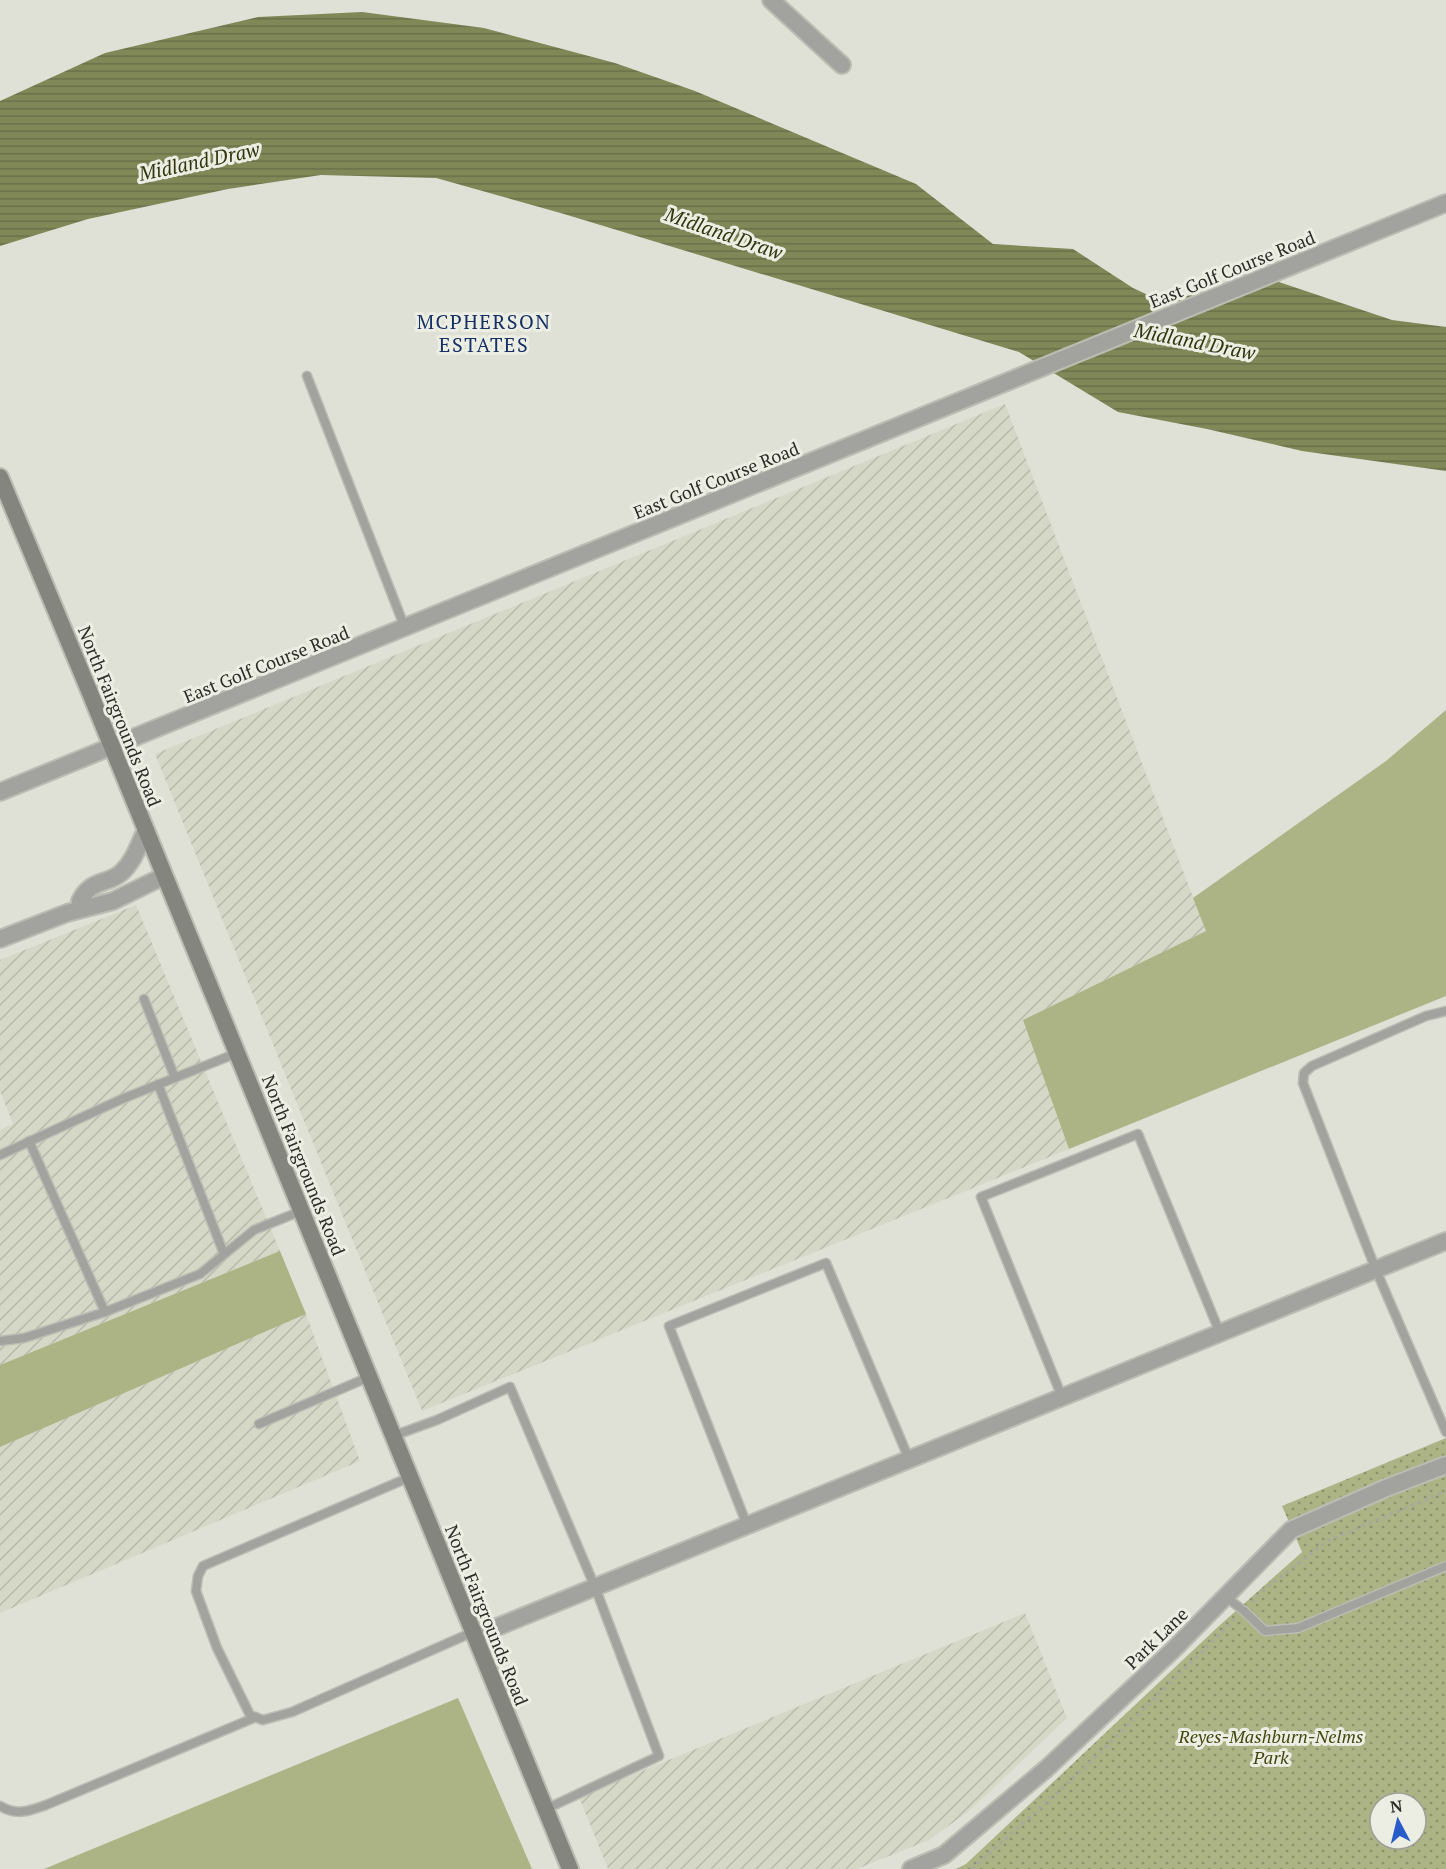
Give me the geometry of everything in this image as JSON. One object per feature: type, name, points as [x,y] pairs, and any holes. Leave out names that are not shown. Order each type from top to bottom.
[{"type":"main road","name":"North Fairgrounds Road","points":[[0,477],[570,1869]]},
{"type":"street","points":[[771,0],[842,65]]},
{"type":"street","name":"East Golf Course Road","points":[[0,792],[1446,203]]},
{"type":"street","points":[[83,909],[80,901],[84,894],[96,883],[121,873],[134,856],[146,830]]},
{"type":"street","points":[[0,939],[67,913],[113,902],[164,876]]},
{"type":"street","points":[[474,1634],[747,1526],[1446,1241]]},
{"type":"street","name":"Park Lane","points":[[911,1869],[944,1855],[1046,1769],[1174,1649],[1291,1530],[1386,1488],[1446,1465]]},
{"type":"lane","points":[[307,376],[405,628]]},
{"type":"lane","points":[[144,999],[175,1078]]},
{"type":"lane","points":[[1446,1011],[1426,1016],[1312,1066],[1304,1073],[1303,1083],[1376,1270],[1446,1432]]},
{"type":"lane","points":[[0,1155],[158,1084],[237,1053]]},
{"type":"lane","points":[[158,1084],[224,1254]]},
{"type":"lane","points":[[1062,1397],[981,1197],[1138,1134],[1220,1333]]},
{"type":"lane","points":[[29,1141],[105,1312]]},
{"type":"lane","points":[[0,1341],[24,1338],[105,1312],[200,1274],[254,1230],[302,1211]]},
{"type":"lane","points":[[747,1526],[669,1326],[826,1263],[909,1460]]},
{"type":"lane","points":[[259,1424],[369,1377]]},
{"type":"lane","points":[[393,1436],[437,1420],[510,1387],[595,1587],[659,1756],[546,1809]]},
{"type":"lane","points":[[410,1477],[203,1566],[198,1576],[196,1591],[217,1648],[250,1715],[263,1720],[292,1712],[474,1634]]},
{"type":"lane","points":[[1226,1598],[1265,1631],[1298,1628],[1446,1566]]},
{"type":"lane","points":[[0,1806],[12,1813],[25,1812],[46,1805],[256,1717]]},
{"type":"path","points":[[972,1869],[1081,1771],[1265,1589],[1327,1541],[1446,1491]]},
{"type":"shaded area","points":[[1005,404],[1206,931],[1023,1020],[1069,1149],[422,1411],[155,754]]},
{"type":"shaded area","points":[[136,905],[280,1251],[0,1365],[0,1130],[13,1124],[0,1091],[0,960]]},
{"type":"shaded area","points":[[306,1314],[360,1461],[0,1613],[0,1447]]},
{"type":"shaded area","points":[[1025,1613],[1067,1718],[969,1811],[929,1840],[857,1869],[608,1869],[579,1797]]},
{"type":"green space","points":[[1446,710],[1446,996],[1069,1149],[1023,1020],[1206,931],[1193,898],[1386,761]]},
{"type":"green space","points":[[280,1251],[306,1314],[0,1447],[0,1365]]},
{"type":"green space","name":"Reyes-Mashburn-Nelms Park","points":[[1446,1438],[1446,1869],[956,1869],[966,1864],[1220,1625],[1302,1552],[1282,1506]]},
{"type":"green space","points":[[458,1698],[532,1869],[44,1869]]},
{"type":"water","name":"Midland Draw","points":[[362,12],[484,28],[615,63],[695,91],[916,184],[993,244],[1073,249],[1133,288],[1163,302],[1264,277],[1392,320],[1446,327],[1446,471],[1302,451],[1207,429],[1118,412],[1019,352],[564,214],[436,178],[321,175],[228,189],[88,219],[0,246],[0,101],[105,53],[258,17]]},
{"type":"district","name":"MCPHERSON ESTATES","points":[[484,332]]}]
